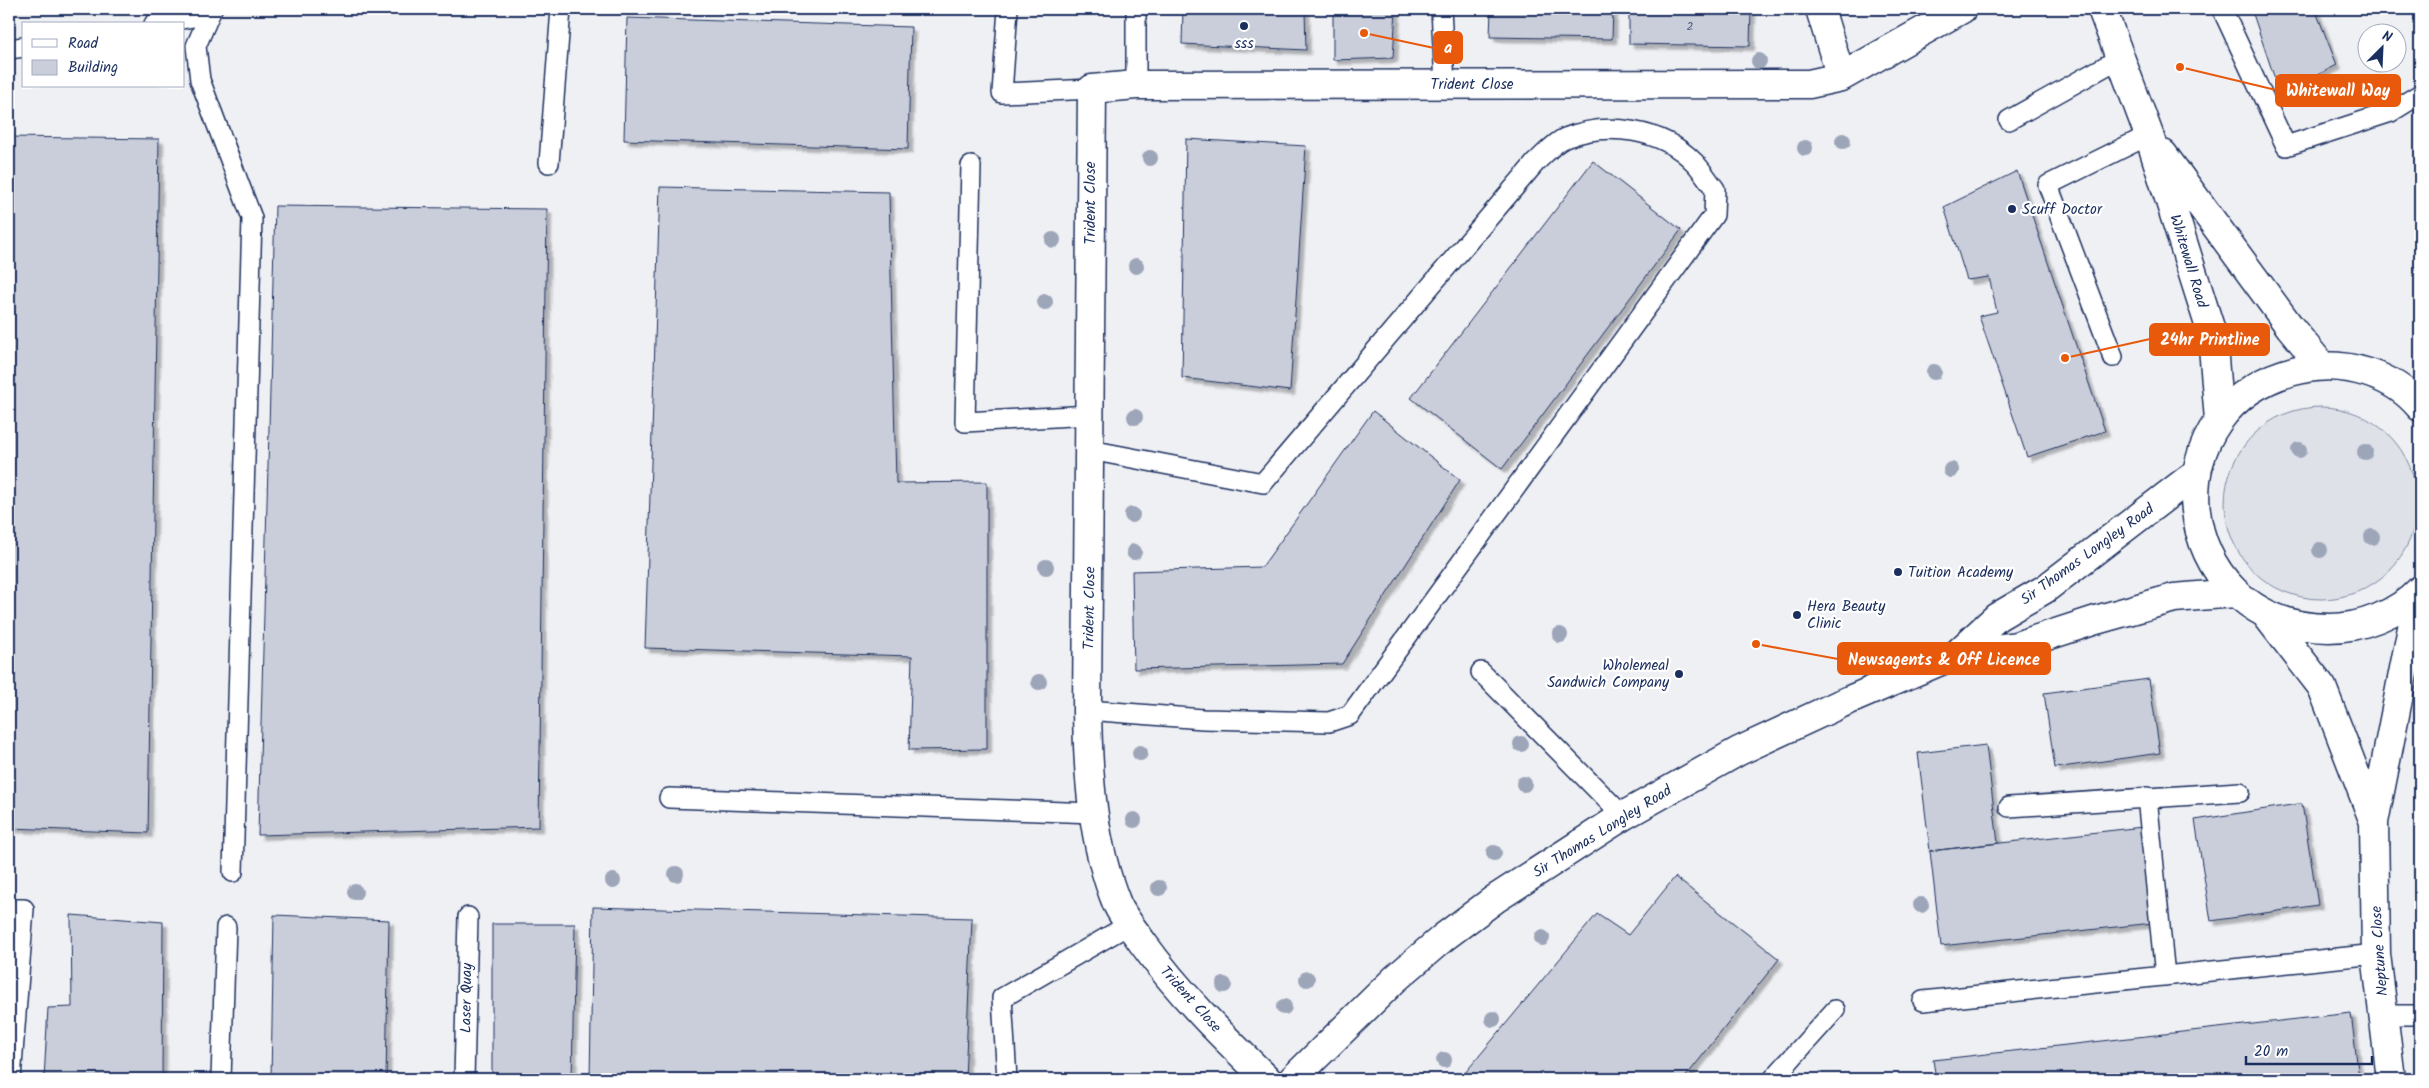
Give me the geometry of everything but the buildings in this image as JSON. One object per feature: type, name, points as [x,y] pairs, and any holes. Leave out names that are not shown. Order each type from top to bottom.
[{"type":"street","points":[[1820,9],[1841,77]]},
{"type":"street","name":"Trident Close","points":[[1266,1079],[1182,992],[1130,924],[1118,904],[1108,878],[1094,812],[1089,778],[1087,710],[1092,89],[1136,84],[1809,84],[1841,77],[1962,9]]},
{"type":"street","name":"Whitewall Road","points":[[2102,9],[2150,134],[2212,334],[2219,420]]},
{"type":"street","name":"Whitewall Road","points":[[2150,134],[2245,267],[2322,366]]},
{"type":"street","points":[[2419,402],[2388,381],[2356,369],[2322,366],[2283,373],[2247,391],[2219,420],[2206,442],[2195,474],[2195,512],[2208,556],[2235,593],[2267,616],[2306,628],[2347,628],[2386,616],[2419,591]]},
{"type":"street","name":"Sir Thomas Longley Road","points":[[1957,654],[1997,617],[2045,589],[2195,474]]},
{"type":"street","name":"Neptune Close","points":[[2391,1079],[2376,954],[2374,822],[2419,591]]},
{"type":"street","name":"Sir Thomas Longley Road","points":[[1293,1079],[1370,1002],[1444,938],[1504,892],[1623,816],[1739,751],[1840,704],[1957,654],[2016,646],[2096,620],[2174,598],[2235,593]]},
{"type":"street","name":"Neptune Close","points":[[2267,616],[2322,687],[2374,822]]},
{"type":"lane","points":[[549,163],[562,9]]},
{"type":"lane","points":[[1008,9],[1002,93],[1092,89]]},
{"type":"lane","points":[[1136,9],[1136,84]]},
{"type":"lane","points":[[1440,9],[1445,84]]},
{"type":"lane","points":[[2222,9],[2286,146],[2391,112],[2420,94]]},
{"type":"lane","points":[[163,22],[211,11]]},
{"type":"lane","points":[[211,11],[196,46],[200,80],[252,218],[232,872]]},
{"type":"lane","points":[[9,49],[22,47]]},
{"type":"lane","points":[[2009,120],[2120,58]]},
{"type":"lane","points":[[1087,710],[1203,719],[1329,722],[1350,715],[1714,215],[1715,189],[1694,161],[1667,142],[1634,130],[1598,130],[1564,138],[1536,162],[1263,483],[1090,450]]},
{"type":"lane","points":[[2113,357],[2048,184],[2150,134]]},
{"type":"lane","points":[[971,166],[964,422],[1090,415]]},
{"type":"lane","points":[[1481,672],[1623,816]]},
{"type":"lane","points":[[2009,807],[2240,792]]},
{"type":"lane","points":[[2147,797],[2165,976]]},
{"type":"lane","points":[[669,798],[1094,812]]},
{"type":"lane","points":[[9,909],[24,909],[11,1079]]},
{"type":"lane","name":"Laser Quay","points":[[464,1079],[468,917]]},
{"type":"lane","points":[[1006,1079],[1002,998],[1130,924]]},
{"type":"lane","points":[[221,1079],[226,927]]},
{"type":"lane","points":[[1922,1001],[2376,954]]},
{"type":"lane","points":[[1773,1079],[1835,1010]]},
{"type":"lane","points":[[2383,1015],[2420,1015]]},
{"type":"shaded area","points":[[9,9],[2420,9],[2420,1079],[9,1079]]},
{"type":"shaded area","points":[[2321,407],[2340,409],[2358,414],[2374,423],[2389,435],[2401,450],[2410,466],[2415,484],[2417,503],[2415,522],[2410,540],[2401,556],[2389,571],[2374,583],[2358,592],[2340,597],[2321,599],[2302,597],[2284,592],[2268,583],[2253,571],[2241,556],[2232,540],[2227,522],[2225,503],[2227,484],[2232,466],[2241,450],[2253,435],[2268,423],[2284,414],[2302,409]]},
{"type":"place","name":"sss","points":[[1244,26]]},
{"type":"place","name":"a","points":[[1364,33]]},
{"type":"place","name":"Whitewall Way","points":[[2180,67]]},
{"type":"place","name":"Scuff Doctor","points":[[2012,209]]},
{"type":"place","name":"24hr Printline","points":[[2065,358]]},
{"type":"place","name":"Tuition Academy","points":[[1898,572]]},
{"type":"place","name":"Hera Beauty Clinic","points":[[1797,615]]},
{"type":"place","name":"Newsagents & Off Licence","points":[[1756,644]]},
{"type":"place","name":"Wholemeal Sandwich Company","points":[[1679,674]]}]
